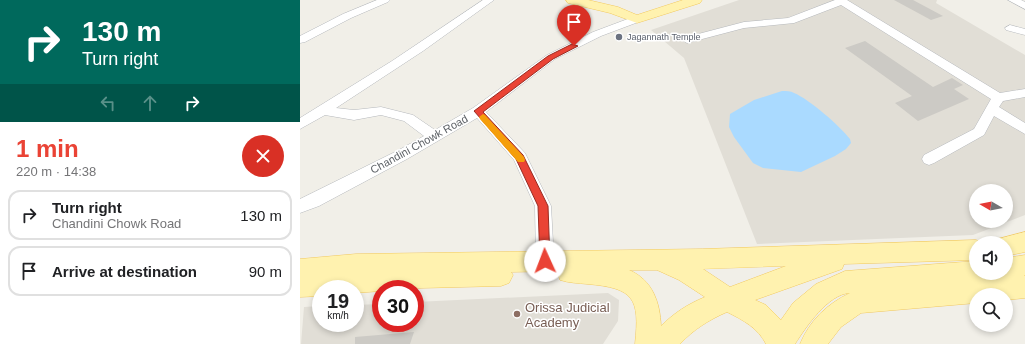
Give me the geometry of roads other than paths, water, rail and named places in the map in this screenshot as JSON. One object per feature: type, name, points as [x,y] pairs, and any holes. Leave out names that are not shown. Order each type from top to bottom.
[{"type":"main road","points":[[572,0],[614,10],[637,19],[696,0]]},
{"type":"main road","points":[[1013,245],[1025,242]]},
{"type":"main road","points":[[300,270],[356,264],[658,260],[969,250]]},
{"type":"main road","points":[[662,344],[682,323],[701,311],[778,279],[864,254]]},
{"type":"main road","points":[[658,260],[687,272],[729,300],[757,314],[772,330],[780,343],[802,312],[824,292],[845,282],[894,277],[969,272]]},
{"type":"main road","points":[[1013,268],[1025,265]]},
{"type":"main road","points":[[300,286],[415,278],[578,272],[604,275],[627,280],[638,286],[647,305],[649,326],[648,344]]},
{"type":"main road","points":[[813,344],[827,322],[842,309],[859,301],[1025,287]]},
{"type":"street","points":[[301,40],[342,18],[385,0]]},
{"type":"street","points":[[300,124],[445,32],[489,0]]},
{"type":"street","points":[[1013,0],[1022,11]]},
{"type":"street","points":[[687,40],[744,25],[790,21],[841,1],[995,104],[1025,129]]},
{"type":"street","name":"Chandini Chowk Road","points":[[300,206],[327,194],[478,111],[551,57],[597,34],[637,19]]},
{"type":"street","points":[[1010,28],[1025,32]]},
{"type":"street","points":[[928,159],[979,132],[995,104],[1025,93]]},
{"type":"street","points":[[322,110],[354,114],[381,111],[408,118],[434,136]]},
{"type":"street","points":[[478,111],[520,157],[543,206],[545,261]]},
{"type":"water","points":[[782,91],[793,92],[824,113],[850,139],[851,143],[846,149],[835,156],[801,172],[763,168],[753,163],[734,137],[729,127],[730,114],[754,100]]},
{"type":"place","name":"Jagannath Temple","points":[[619,37]]},
{"type":"place","name":"Orissa Judicial Academy","points":[[517,314]]}]
